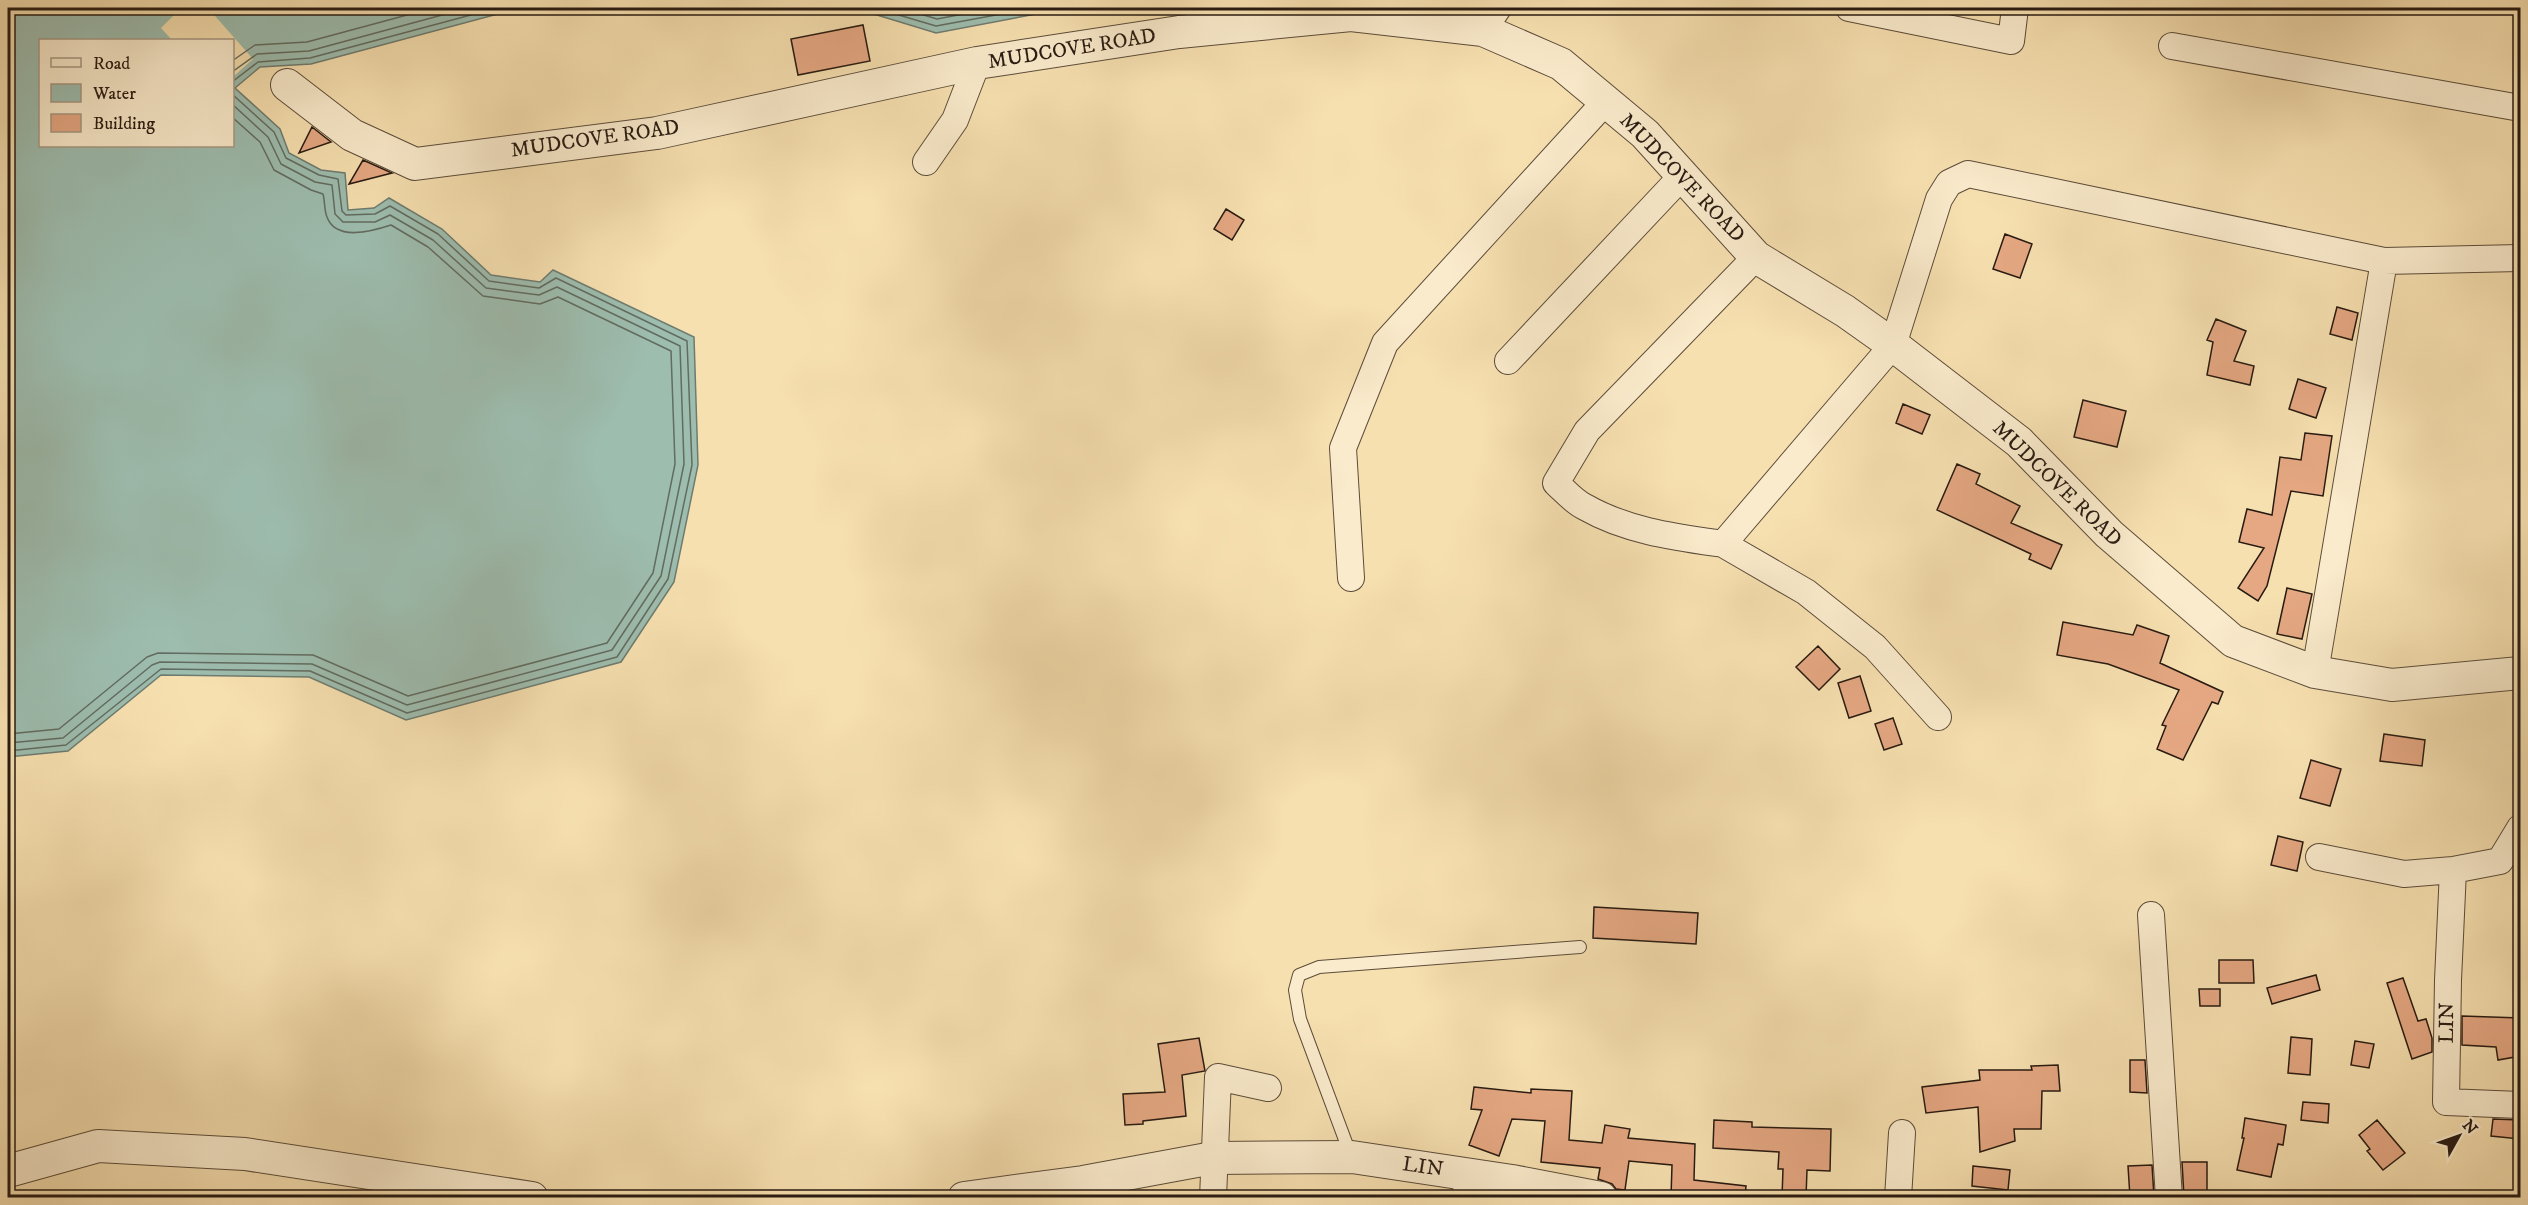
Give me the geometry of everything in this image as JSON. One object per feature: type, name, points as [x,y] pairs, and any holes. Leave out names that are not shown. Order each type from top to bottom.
[{"type":"street","points":[[1849,8],[2011,41],[2015,8]]},
{"type":"street","name":"MUDCOVE ROAD","points":[[287,85],[352,135],[415,164],[657,133],[976,63],[1179,32],[1351,15],[1491,19],[1561,64],[1645,134],[1756,257],[1845,311],[2019,442],[2109,534],[2233,641],[2315,672],[2392,685],[2520,673]]},
{"type":"street","points":[[2172,46],[2520,108]]},
{"type":"street","points":[[926,162],[955,120],[976,63]]},
{"type":"street","points":[[1351,578],[1343,448],[1385,343],[1606,101]]},
{"type":"street","points":[[1723,544],[1893,345],[1939,199],[1949,183],[1968,174],[2384,261],[2520,258]]},
{"type":"street","points":[[1508,361],[1683,176]]},
{"type":"street","points":[[1756,257],[1587,430],[1556,483],[1583,507],[1625,526],[1723,544],[1806,592],[1875,647],[1938,717]]},
{"type":"street","points":[[2315,672],[2384,261]]},
{"type":"street","points":[[2319,857],[2404,874],[2453,870],[2500,861],[2520,828]]},
{"type":"street","name":"LIN","points":[[2453,870],[2446,1102],[2520,1105]]},
{"type":"street","points":[[2151,915],[2169,1197]]},
{"type":"street","points":[[1213,1197],[1218,1077],[1268,1088]]},
{"type":"street","points":[[1898,1197],[1902,1133]]},
{"type":"street","points":[[8,1171],[98,1146],[245,1154],[532,1197]]},
{"type":"street","name":"LIN","points":[[964,1197],[1083,1190],[1213,1158],[1352,1157],[1467,1186],[1601,1197]]},
{"type":"lane","points":[[1352,1157],[1300,1019],[1295,990],[1299,975],[1319,967],[1580,947]]},
{"type":"water","points":[[8,8],[520,8],[311,64],[260,67],[235,88],[280,129],[289,153],[321,170],[345,173],[348,210],[374,208],[389,198],[442,229],[491,275],[540,282],[553,270],[694,337],[698,465],[674,582],[621,662],[406,720],[309,677],[161,675],[68,751],[8,757]]},
{"type":"water","points":[[854,8],[1068,8],[936,33]]},
{"type":"pier","points":[[174,8],[208,8],[253,59],[234,76],[234,39],[171,39],[161,28],[177,12]]},
{"type":"building","points":[[863,25],[870,61],[798,75],[791,39]]},
{"type":"building","points":[[312,127],[331,142],[299,153]]},
{"type":"building","points":[[363,160],[392,173],[349,184]]},
{"type":"building","points":[[1226,209],[1244,220],[1232,240],[1214,229]]},
{"type":"building","points":[[2005,234],[2032,244],[2020,278],[1993,269]]},
{"type":"building","points":[[2337,307],[2358,313],[2352,340],[2330,334]]},
{"type":"building","points":[[2216,319],[2246,331],[2234,361],[2254,366],[2250,385],[2207,375],[2213,342],[2207,340]]},
{"type":"building","points":[[2298,379],[2326,388],[2316,418],[2289,409]]},
{"type":"building","points":[[2083,400],[2126,411],[2117,447],[2074,437]]},
{"type":"building","points":[[1903,404],[1930,415],[1922,434],[1896,423]]},
{"type":"building","points":[[2305,433],[2332,436],[2323,496],[2291,491],[2267,586],[2258,601],[2238,588],[2264,548],[2239,542],[2247,509],[2272,515],[2280,457],[2301,460]]},
{"type":"building","points":[[1957,464],[1980,474],[1976,484],[2020,506],[2011,523],[2062,545],[2051,569],[2029,559],[2031,554],[1937,510]]},
{"type":"building","points":[[2287,588],[2312,594],[2302,639],[2277,634]]},
{"type":"building","points":[[2063,622],[2133,635],[2137,625],[2169,636],[2160,663],[2223,692],[2218,704],[2212,702],[2183,760],[2157,749],[2166,726],[2162,725],[2179,690],[2108,664],[2057,655]]},
{"type":"building","points":[[1818,646],[1840,669],[1819,690],[1796,667]]},
{"type":"building","points":[[1860,676],[1871,711],[1849,718],[1838,683]]},
{"type":"building","points":[[1893,718],[1902,744],[1884,750],[1875,724]]},
{"type":"building","points":[[2384,734],[2425,740],[2422,766],[2380,761]]},
{"type":"building","points":[[2311,760],[2341,769],[2330,806],[2300,798]]},
{"type":"building","points":[[2278,836],[2303,842],[2297,871],[2271,865]]},
{"type":"building","points":[[1594,907],[1698,913],[1696,944],[1593,938]]},
{"type":"building","points":[[2219,960],[2253,960],[2254,983],[2219,983]]},
{"type":"building","points":[[2316,975],[2320,990],[2272,1004],[2267,988]]},
{"type":"building","points":[[2403,978],[2418,1021],[2426,1019],[2432,1038],[2432,1052],[2412,1059],[2387,983]]},
{"type":"building","points":[[2199,989],[2220,989],[2220,1006],[2200,1006]]},
{"type":"building","points":[[2462,1016],[2520,1018],[2520,1056],[2498,1060],[2496,1047],[2462,1045]]},
{"type":"building","points":[[2291,1037],[2312,1039],[2310,1075],[2288,1073]]},
{"type":"building","points":[[1199,1038],[1205,1071],[1182,1075],[1186,1116],[1125,1125],[1123,1094],[1165,1092],[1158,1044]]},
{"type":"building","points":[[2355,1041],[2374,1044],[2369,1068],[2351,1065]]},
{"type":"building","points":[[2130,1060],[2145,1060],[2147,1093],[2130,1092]]},
{"type":"building","points":[[2058,1065],[2060,1091],[2042,1091],[2041,1129],[2014,1129],[2015,1141],[1980,1152],[1978,1107],[1926,1113],[1922,1087],[1980,1080],[1979,1070],[2032,1070],[2031,1066]]},
{"type":"building","points":[[1474,1087],[1531,1093],[1531,1089],[1572,1091],[1569,1140],[1602,1143],[1605,1125],[1630,1129],[1628,1138],[1695,1144],[1694,1180],[1746,1186],[1745,1197],[1671,1197],[1672,1165],[1629,1161],[1625,1190],[1616,1189],[1612,1184],[1598,1179],[1600,1168],[1541,1162],[1545,1121],[1512,1119],[1499,1156],[1469,1145],[1482,1110],[1471,1109]]},
{"type":"building","points":[[2303,1102],[2329,1104],[2328,1123],[2301,1120]]},
{"type":"building","points":[[2245,1118],[2286,1125],[2283,1145],[2278,1144],[2271,1177],[2237,1170],[2244,1138],[2242,1138]]},
{"type":"building","points":[[2493,1119],[2520,1120],[2520,1139],[2491,1136]]},
{"type":"building","points":[[1714,1120],[1752,1122],[1752,1127],[1831,1129],[1830,1171],[1807,1170],[1806,1197],[1782,1197],[1783,1169],[1778,1169],[1779,1152],[1713,1148]]},
{"type":"building","points":[[2377,1120],[2405,1153],[2383,1170],[2367,1151],[2370,1149],[2359,1135]]},
{"type":"building","points":[[2182,1162],[2207,1162],[2207,1197],[2184,1197]]},
{"type":"building","points":[[2152,1165],[2154,1197],[2130,1197],[2128,1166]]},
{"type":"building","points":[[1973,1166],[2010,1170],[2008,1190],[1972,1186]]}]
